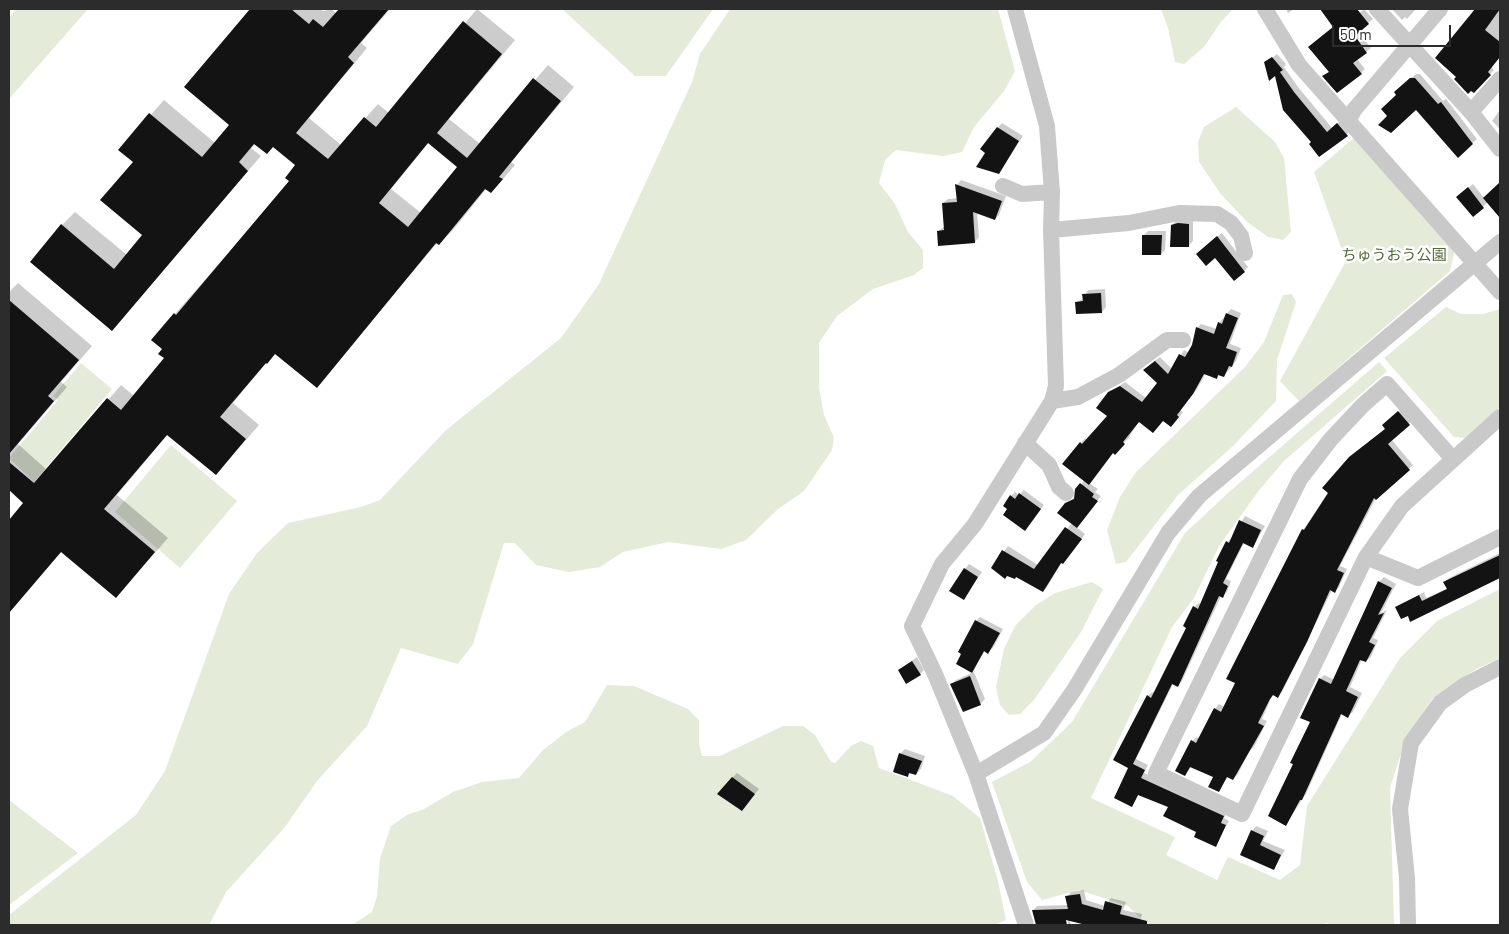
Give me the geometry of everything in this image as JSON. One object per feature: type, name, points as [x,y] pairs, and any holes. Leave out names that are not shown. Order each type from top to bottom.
[{"type":"street","points":[[1014,9],[1047,126],[1052,192],[1051,230],[1056,386],[1052,401],[968,535],[942,564],[912,626],[935,674],[976,774],[1026,925]]},
{"type":"street","points":[[1265,9],[1299,65],[1500,292]]},
{"type":"street","points":[[1377,9],[1471,112],[1500,148]]},
{"type":"street","points":[[1349,120],[1354,110],[1440,9]]},
{"type":"street","points":[[1471,112],[1500,79]]},
{"type":"street","points":[[1003,186],[1022,194],[1052,192]]},
{"type":"street","points":[[1051,230],[1129,223],[1179,213],[1217,214],[1231,223],[1241,236],[1245,253]]},
{"type":"street","points":[[976,774],[1044,733],[1074,690],[1168,533],[1199,496],[1500,242]]},
{"type":"street","points":[[1052,401],[1078,397],[1120,375],[1167,340],[1182,340]]},
{"type":"street","points":[[1452,458],[1387,384],[1330,439],[1300,479],[1156,773],[1242,814],[1366,558],[1402,506],[1452,458],[1500,417]]},
{"type":"street","points":[[1025,444],[1050,465],[1059,488],[1066,493]]},
{"type":"street","points":[[1366,558],[1418,578],[1500,537]]},
{"type":"street","points":[[1408,925],[1407,878],[1400,809],[1411,743],[1440,703],[1465,685],[1500,667]]},
{"type":"green space","points":[[17,9],[88,9],[9,99],[9,17]]},
{"type":"green space","points":[[562,9],[713,9],[666,76],[635,76]]},
{"type":"green space","points":[[730,9],[998,9],[1015,71],[1004,91],[974,127],[962,152],[943,156],[896,150],[885,160],[879,183],[895,204],[908,232],[923,250],[923,268],[914,275],[873,289],[837,316],[819,343],[819,388],[824,415],[834,438],[832,450],[804,491],[778,509],[746,540],[721,549],[668,542],[623,552],[600,567],[569,572],[536,565],[515,543],[504,543],[473,644],[458,664],[401,648],[367,726],[317,781],[285,827],[226,892],[209,925],[9,925],[9,915],[136,815],[165,771],[229,594],[257,553],[288,523],[361,507],[380,500],[446,430],[561,338],[599,284],[692,82],[700,54]]},
{"type":"green space","points":[[1161,9],[1233,9],[1220,23],[1204,47],[1184,64],[1175,62],[1168,28]]},
{"type":"green space","points":[[1236,107],[1275,142],[1284,158],[1291,232],[1283,240],[1268,237],[1246,221],[1220,193],[1199,162],[1198,142],[1204,127]]},
{"type":"green space","name":"ちゅうおう公園","points":[[1355,137],[1455,249],[1450,271],[1299,401],[1280,381],[1346,261],[1314,172]]},
{"type":"green space","points":[[1292,294],[1296,302],[1277,360],[1276,401],[1233,446],[1178,495],[1126,562],[1116,564],[1107,530],[1120,497],[1136,472],[1245,367],[1264,342],[1283,295]]},
{"type":"green space","points":[[1446,307],[1461,314],[1483,314],[1500,309],[1500,407],[1465,438],[1454,437],[1384,358]]},
{"type":"green space","points":[[1379,362],[1387,371],[1284,461],[1260,489],[1219,546],[1194,598],[1172,627],[1091,798],[1175,837],[1166,855],[1217,880],[1228,857],[1280,880],[1300,865],[1307,806],[1400,658],[1437,621],[1500,589],[1500,658],[1476,669],[1432,699],[1406,738],[1390,788],[1394,925],[1333,925],[1326,923],[1323,925],[1147,925],[1128,906],[1079,890],[1042,900],[1027,882],[992,782],[1030,762],[1072,722],[1185,533],[1228,493]]},
{"type":"green space","points":[[81,363],[112,389],[34,482],[9,458],[58,400],[53,396]]},
{"type":"green space","points":[[171,445],[237,501],[180,568],[115,512]]},
{"type":"green space","points":[[1092,582],[1103,589],[1081,632],[1034,700],[1020,714],[1009,715],[1000,705],[996,687],[1004,649],[1015,626],[1036,605],[1055,593]]},
{"type":"green space","points":[[607,685],[634,686],[688,709],[699,720],[699,744],[702,756],[720,756],[783,726],[803,726],[815,735],[831,762],[835,763],[851,746],[861,741],[873,746],[879,768],[953,796],[980,818],[998,881],[1006,920],[994,925],[352,925],[372,912],[377,896],[380,858],[391,826],[407,815],[424,809],[453,792],[482,782],[519,778],[542,751],[566,732],[585,722]]},
{"type":"green space","points":[[9,800],[78,853],[9,905]]},
{"type":"building","points":[[250,9],[291,9],[309,24],[313,19],[323,27],[339,9],[389,9],[348,57],[354,63],[296,133],[328,159],[364,117],[376,127],[463,21],[502,54],[437,133],[467,158],[533,78],[561,101],[499,177],[503,179],[491,193],[485,189],[439,245],[436,243],[317,388],[275,354],[266,363],[220,417],[246,439],[216,475],[167,435],[104,509],[155,552],[116,598],[61,552],[9,613],[9,520],[23,503],[9,490],[9,462],[34,483],[107,398],[121,410],[164,358],[158,354],[162,349],[151,340],[174,313],[176,315],[289,181],[285,178],[295,165],[273,147],[267,154],[254,144],[239,162],[248,171],[112,331],[30,262],[61,224],[114,269],[142,235],[100,200],[133,162],[118,150],[149,113],[202,157],[229,125],[184,87]],"holes":[[[428,143],[457,167],[408,227],[379,203]]]},
{"type":"building","points":[[1320,9],[1357,9],[1369,24],[1355,36],[1367,53],[1353,63],[1362,74],[1337,93],[1322,76],[1329,72],[1308,47],[1333,27]]},
{"type":"building","points":[[1475,9],[1500,9],[1485,30],[1500,42],[1500,57],[1488,72],[1491,75],[1474,93],[1471,91],[1468,94],[1454,79],[1456,77],[1435,58]]},
{"type":"building","points":[[1272,57],[1283,70],[1280,72],[1294,92],[1327,132],[1337,123],[1348,136],[1319,157],[1309,144],[1311,142],[1283,110],[1275,76],[1269,81],[1264,62]]},
{"type":"building","points":[[1410,78],[1415,78],[1438,104],[1441,102],[1473,144],[1458,158],[1416,110],[1391,133],[1378,125],[1387,116],[1381,109],[1396,95],[1394,92]]},
{"type":"building","points":[[997,127],[1019,141],[999,174],[976,167],[985,153],[980,149]]},
{"type":"building","points":[[1500,182],[1500,218],[1483,198]]},
{"type":"building","points":[[955,184],[1002,201],[995,220],[973,212],[975,243],[938,246],[937,231],[944,230],[942,203],[957,202]]},
{"type":"building","points":[[1468,187],[1484,208],[1473,217],[1456,197]]},
{"type":"building","points":[[1178,223],[1189,224],[1189,247],[1170,247],[1171,225]]},
{"type":"building","points":[[1142,235],[1162,235],[1161,255],[1142,255]]},
{"type":"building","points":[[1217,236],[1245,272],[1234,281],[1215,258],[1206,266],[1196,254]]},
{"type":"building","points":[[1101,293],[1102,313],[1076,314],[1075,302],[1083,301],[1082,294]]},
{"type":"building","points":[[9,300],[79,360],[48,396],[54,401],[9,454]]},
{"type":"building","points":[[1226,313],[1238,318],[1226,348],[1237,352],[1232,367],[1229,366],[1224,377],[1218,375],[1217,379],[1204,374],[1193,394],[1177,415],[1179,417],[1171,427],[1163,421],[1153,433],[1139,422],[1123,442],[1125,444],[1115,455],[1113,453],[1089,485],[1062,464],[1080,442],[1082,444],[1107,416],[1096,408],[1108,392],[1120,386],[1142,402],[1157,383],[1143,370],[1155,361],[1168,374],[1179,354],[1185,357],[1192,345],[1196,327],[1214,334],[1218,322],[1222,324]]},
{"type":"building","points":[[1398,411],[1410,425],[1388,444],[1410,470],[1376,500],[1374,498],[1337,570],[1344,573],[1335,593],[1330,590],[1307,642],[1278,698],[1273,695],[1270,699],[1258,723],[1264,726],[1233,780],[1227,777],[1219,792],[1208,787],[1213,777],[1190,767],[1185,776],[1175,771],[1191,740],[1196,743],[1214,708],[1221,712],[1235,683],[1226,679],[1302,529],[1304,530],[1328,493],[1322,488],[1349,457],[1385,429],[1382,425]]},
{"type":"building","points":[[1080,483],[1094,494],[1092,497],[1098,501],[1077,528],[1057,513],[1065,503],[1074,499],[1075,489]]},
{"type":"building","points":[[1019,493],[1041,509],[1025,531],[1003,515],[1007,509],[1003,506],[1010,495],[1015,499]]},
{"type":"building","points":[[1239,520],[1261,530],[1253,548],[1243,543],[1223,583],[1228,586],[1223,598],[1219,596],[1178,687],[1172,684],[1133,764],[1145,770],[1141,778],[1224,816],[1221,823],[1226,825],[1216,847],[1194,837],[1196,832],[1163,816],[1168,807],[1138,795],[1132,807],[1114,798],[1128,768],[1113,760],[1147,695],[1151,698],[1186,628],[1183,626],[1193,606],[1198,609],[1218,562],[1216,561],[1226,541],[1229,543]]},
{"type":"building","points":[[1065,527],[1082,539],[1063,564],[1061,563],[1043,592],[1016,577],[1015,579],[1007,576],[1005,579],[991,568],[1002,550],[1034,569]]},
{"type":"building","points":[[1500,555],[1500,578],[1410,622],[1408,616],[1401,619],[1395,607],[1419,595],[1422,601],[1447,589],[1443,582]]},
{"type":"building","points":[[964,568],[978,577],[964,600],[949,591]]},
{"type":"building","points":[[1378,581],[1392,588],[1378,615],[1384,613],[1369,642],[1375,645],[1366,662],[1360,660],[1346,691],[1358,697],[1348,718],[1341,714],[1302,800],[1300,800],[1286,826],[1268,816],[1293,764],[1290,763],[1310,722],[1300,718],[1319,678],[1331,684]]},
{"type":"building","points":[[975,620],[1000,633],[988,654],[984,651],[972,673],[956,664],[961,654],[958,652]]},
{"type":"building","points":[[912,661],[921,675],[906,684],[898,670]]},
{"type":"building","points":[[970,676],[981,705],[963,712],[950,684]]},
{"type":"building","points":[[899,753],[922,761],[916,775],[909,773],[908,777],[893,772]]},
{"type":"building","points":[[732,777],[755,794],[742,811],[717,794]]},
{"type":"building","points":[[1251,830],[1264,836],[1260,845],[1281,855],[1274,870],[1240,855]]},
{"type":"building","points":[[1080,894],[1082,904],[1103,910],[1105,901],[1122,906],[1120,914],[1147,921],[1147,925],[1086,925],[1066,920],[1067,925],[1036,925],[1032,910],[1068,909],[1065,896]]}]
